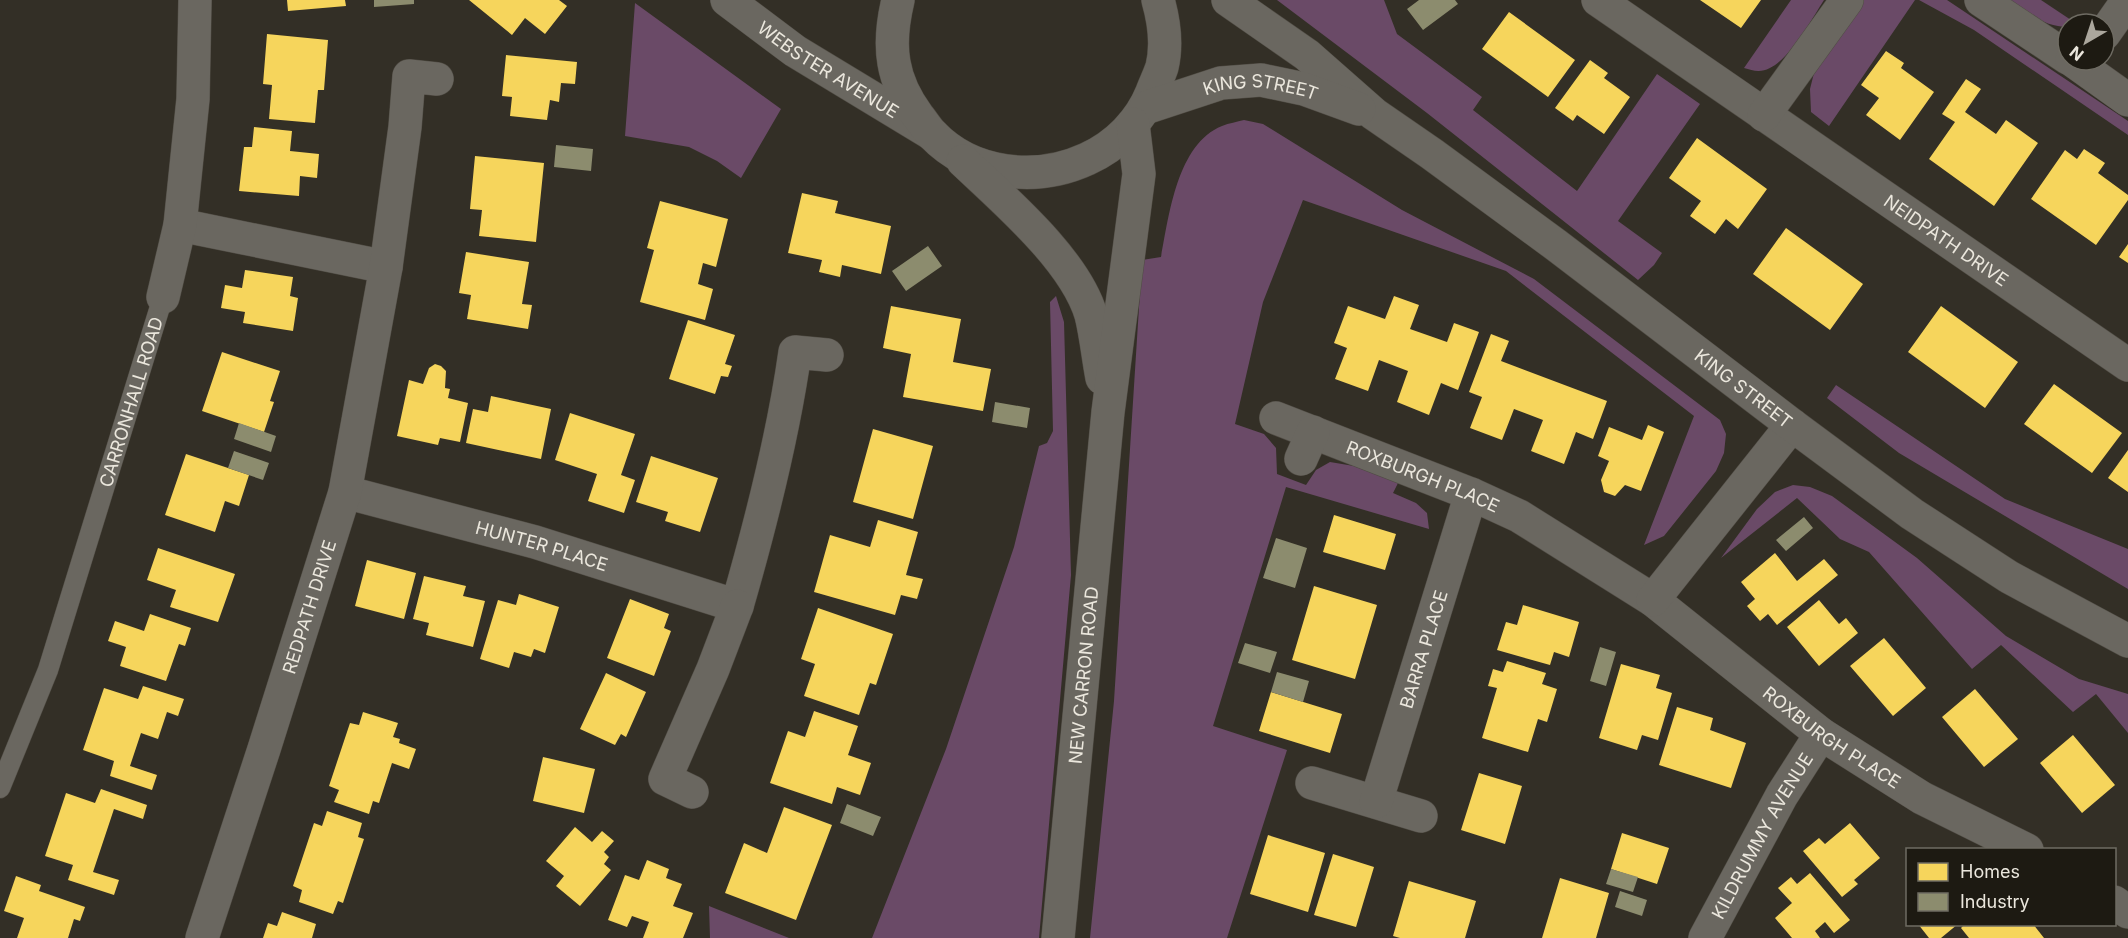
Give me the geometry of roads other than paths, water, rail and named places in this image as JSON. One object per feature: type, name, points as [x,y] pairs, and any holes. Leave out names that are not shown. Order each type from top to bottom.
[{"type":"street","name":"CARRONHALL ROAD","points":[[163,297],[180,225],[193,99],[195,0]]},
{"type":"street","name":"WEBSTER AVENUE","points":[[727,0],[795,51],[941,142]]},
{"type":"street","points":[[898,0],[892,24],[894,64],[908,102],[941,142],[972,162],[1004,171],[1037,173],[1069,167],[1099,154],[1125,134],[1139,116],[1162,66],[1164,22],[1158,0]]},
{"type":"street","name":"KING STREET","points":[[1228,0],[1307,55],[1374,114],[1556,244],[1912,514],[2009,577],[2128,641]]},
{"type":"street","name":"NEIDPATH DRIVE","points":[[1598,0],[2128,365]]},
{"type":"street","points":[[1764,115],[1847,0]]},
{"type":"street","points":[[1981,0],[2056,48]]},
{"type":"street","points":[[2116,16],[2127,0]]},
{"type":"street","points":[[2091,72],[2128,100]]},
{"type":"street","name":"REDPATH DRIVE","points":[[202,938],[345,492],[386,267],[405,127],[409,76],[437,79]]},
{"type":"street","name":"KING STREET","points":[[1139,116],[1221,83],[1261,81],[1304,89],[1374,114]]},
{"type":"street","name":"NEW CARRON ROAD","points":[[1058,938],[1108,412],[1139,174],[1139,116]]},
{"type":"street","name":"NEW CARRON ROAD","points":[[941,142],[1035,231],[1072,274],[1090,314],[1108,412]]},
{"type":"street","points":[[180,225],[386,267]]},
{"type":"street","points":[[692,792],[665,779],[713,669],[737,606],[755,544],[789,395],[795,352],[827,355]]},
{"type":"street","name":"ROXBURGH PLACE","points":[[1276,418],[1307,446],[1471,494],[1519,516],[1555,541],[1653,600],[1821,734],[1922,798],[2026,848]]},
{"type":"street","points":[[1653,600],[1792,425]]},
{"type":"street","name":"HUNTER PLACE","points":[[345,492],[535,542],[737,606]]},
{"type":"street","name":"BARRA PLACE","points":[[1376,802],[1471,494]]},
{"type":"street","name":"KILDRUMMY AVENUE","points":[[1706,938],[1782,795],[1821,734]]},
{"type":"street","points":[[1312,783],[1420,816]]},
{"type":"street","points":[[2116,903],[2128,912]]},
{"type":"lane","name":"CARRONHALL ROAD","points":[[0,788],[48,670],[163,297]]}]
